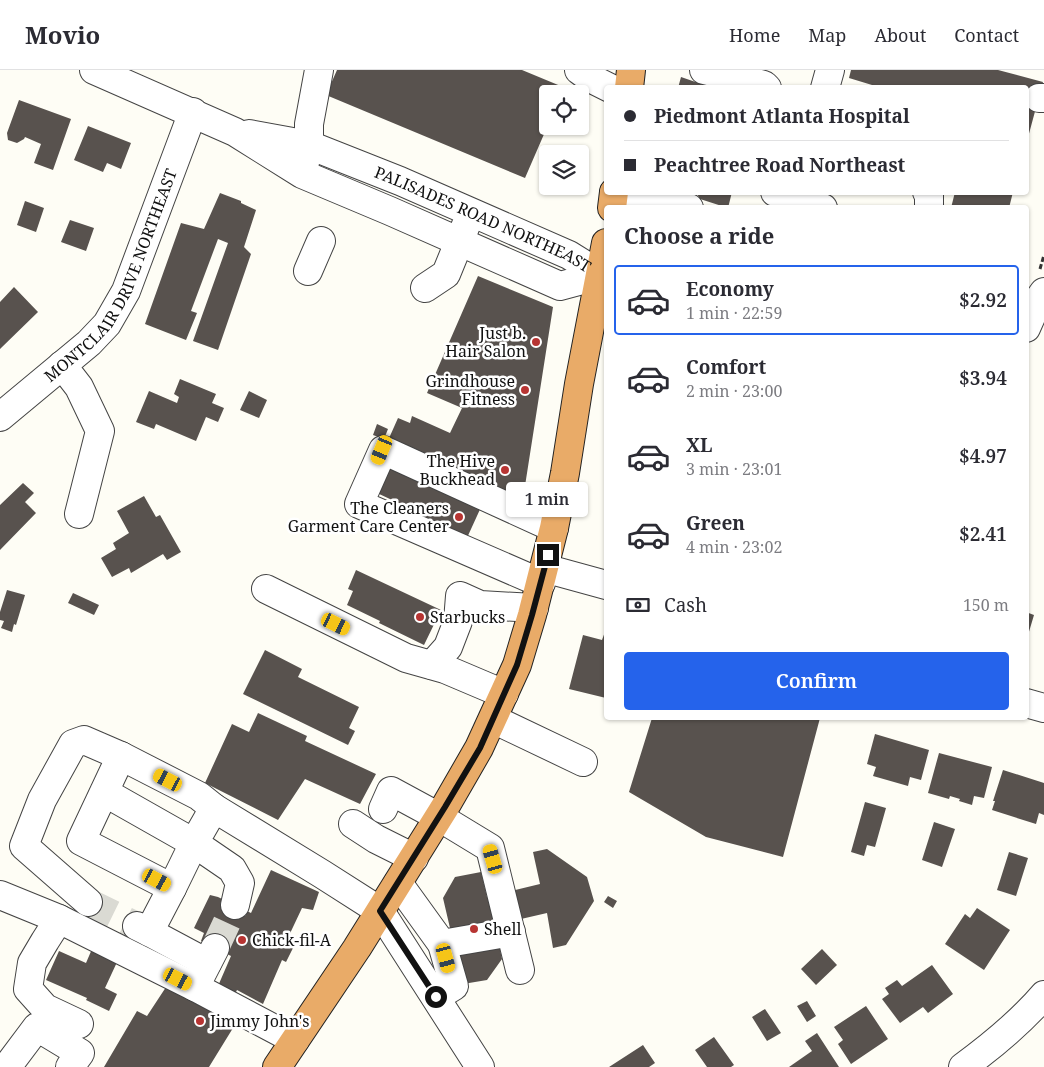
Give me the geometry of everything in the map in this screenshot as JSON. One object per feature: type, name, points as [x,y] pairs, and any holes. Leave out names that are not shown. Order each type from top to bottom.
[{"type":"highway","points":[[629,85],[631,70]]},
{"type":"highway","points":[[277,1067],[380,911],[439,817],[480,748],[517,665],[540,586],[554,528],[565,474],[579,384],[603,276]]},
{"type":"street","name":"PALISADES ROAD NORTHEAST","points":[[94,70],[235,132],[302,174],[560,286],[603,276]]},
{"type":"street","points":[[302,174],[309,145],[309,124],[319,70]]},
{"type":"street","points":[[579,70],[604,85]]},
{"type":"street","points":[[704,70],[761,85]]},
{"type":"street","points":[[826,85],[830,70]]},
{"type":"street","name":"MONTCLAIR DRIVE NORTHEAST","points":[[0,417],[89,343],[107,324],[126,291],[193,112]]},
{"type":"street","name":"PALISADES ROAD NORTHEAST","points":[[235,132],[309,145],[400,181],[569,254],[603,276]]},
{"type":"street","points":[[390,211],[400,181]]},
{"type":"street","points":[[624,195],[674,205]]},
{"type":"street","points":[[785,195],[814,205]]},
{"type":"street","points":[[425,288],[446,274],[471,212]]},
{"type":"street","points":[[308,271],[321,241]]},
{"type":"street","points":[[1029,321],[1044,292]]},
{"type":"street","points":[[62,365],[79,387],[100,431],[79,514]]},
{"type":"street","points":[[540,586],[359,504],[382,450],[554,528]]},
{"type":"street","points":[[432,665],[448,647],[458,622],[460,596],[480,605],[540,586],[604,585]]},
{"type":"street","points":[[266,589],[406,658],[445,669],[504,694]]},
{"type":"street","points":[[1029,704],[1044,708]]},
{"type":"street","points":[[493,719],[583,762]]},
{"type":"street","points":[[88,902],[24,846],[42,800],[73,744],[84,740],[121,756],[199,796],[214,808],[380,911],[480,1067]]},
{"type":"street","points":[[121,756],[81,841],[172,888]]},
{"type":"street","points":[[383,809],[391,791],[490,848],[520,970]]},
{"type":"street","points":[[104,792],[194,843],[232,869],[240,883],[235,906]]},
{"type":"street","points":[[195,987],[211,955],[143,929],[172,888],[214,808]]},
{"type":"street","points":[[353,824],[414,858]]},
{"type":"street","points":[[398,883],[442,944],[454,986],[436,997]]},
{"type":"street","points":[[0,895],[58,919],[195,987],[295,1040]]},
{"type":"street","points":[[58,919],[32,963],[28,989],[46,1008],[79,1024]]},
{"type":"street","points":[[442,944],[511,932]]},
{"type":"street","points":[[963,1067],[992,1046],[1028,1013],[1044,995]]},
{"type":"street","points":[[7,1067],[37,1027],[80,1053],[70,1067]]},
{"type":"building","points":[[337,70],[522,70],[558,85],[539,85],[539,135],[544,135],[525,178],[326,95]]},
{"type":"building","points":[[851,70],[998,70],[1043,82],[1029,134],[1029,85],[872,85],[849,78]]},
{"type":"building","points":[[681,77],[704,85],[679,85]]},
{"type":"building","points":[[19,100],[71,119],[53,170],[34,163],[41,144],[25,137],[17,143],[8,140],[7,133]]},
{"type":"building","points":[[88,126],[131,143],[121,169],[107,163],[103,172],[74,160]]},
{"type":"building","points":[[220,193],[241,201],[241,203],[256,210],[244,247],[251,254],[218,350],[193,341],[228,243],[218,239],[191,311],[197,313],[186,340],[145,324],[181,223],[204,229]]},
{"type":"building","points":[[698,195],[731,195],[729,205],[719,205],[700,199]]},
{"type":"building","points":[[954,195],[1012,195],[1010,205],[952,205]]},
{"type":"building","points":[[25,201],[44,208],[36,232],[17,225]]},
{"type":"building","points":[[70,220],[94,228],[86,251],[61,242]]},
{"type":"building","points":[[478,276],[553,307],[522,505],[386,445],[398,418],[410,423],[412,416],[450,433],[462,408],[427,393]]},
{"type":"building","points":[[14,287],[38,312],[0,349],[0,302]]},
{"type":"building","points":[[180,379],[216,394],[212,403],[224,408],[218,422],[206,417],[196,441],[156,424],[154,429],[136,422],[149,391],[177,403],[179,397],[174,394]]},
{"type":"building","points":[[249,391],[267,400],[259,418],[240,410]]},
{"type":"building","points":[[377,424],[388,429],[384,439],[373,435]]},
{"type":"building","points":[[391,463],[482,505],[466,540],[403,510],[405,506],[377,493]]},
{"type":"building","points":[[23,483],[34,493],[25,502],[36,513],[0,550],[0,505]]},
{"type":"building","points":[[144,496],[156,517],[160,515],[181,552],[167,560],[163,554],[131,573],[129,568],[112,577],[101,558],[116,549],[113,543],[129,533],[117,511]]},
{"type":"building","points":[[356,570],[441,610],[424,645],[347,605],[353,591],[348,589]]},
{"type":"building","points":[[7,590],[25,595],[12,632],[1,628],[4,621],[0,620],[0,612]]},
{"type":"building","points":[[73,593],[99,605],[94,615],[68,603]]},
{"type":"building","points":[[1029,613],[1034,615],[1029,632]]},
{"type":"building","points":[[604,634],[604,698],[569,689],[583,635],[602,640]]},
{"type":"building","points":[[265,650],[302,669],[298,677],[359,707],[349,728],[355,731],[348,745],[243,694]]},
{"type":"building","points":[[258,713],[307,736],[305,741],[376,774],[360,804],[305,779],[278,820],[205,783],[232,724],[249,732]]},
{"type":"building","points":[[651,720],[819,720],[783,857],[706,837],[629,792]]},
{"type":"building","points":[[875,734],[929,750],[921,780],[910,777],[908,786],[873,776],[876,767],[867,764]]},
{"type":"building","points":[[939,753],[992,767],[984,798],[974,796],[972,805],[950,796],[949,799],[928,793]]},
{"type":"building","points":[[1003,770],[1044,783],[1044,815],[1039,813],[1036,824],[992,810]]},
{"type":"building","points":[[865,802],[886,808],[875,847],[867,845],[864,856],[851,852]]},
{"type":"building","points":[[934,822],[955,829],[942,867],[922,860]]},
{"type":"building","points":[[547,849],[587,877],[594,901],[566,945],[553,948],[547,913],[495,925],[502,959],[487,980],[463,984],[443,898],[455,877],[481,872],[487,897],[540,884],[533,852]]},
{"type":"building","points":[[1009,852],[1028,858],[1016,896],[997,890]]},
{"type":"building","points":[[271,870],[319,892],[313,910],[302,908],[285,944],[293,948],[286,962],[282,960],[263,1004],[237,990],[235,994],[218,986],[231,956],[201,941],[204,933],[194,928],[210,895],[251,913]]},
{"type":"building","points":[[608,896],[617,901],[613,908],[604,902]]},
{"type":"building","points":[[977,908],[1010,930],[984,970],[945,944],[965,914],[970,918]]},
{"type":"building","points":[[92,949],[118,960],[105,988],[117,994],[109,1011],[86,1000],[87,998],[46,980],[59,951],[86,963]]},
{"type":"building","points":[[822,949],[837,965],[816,985],[801,969]]},
{"type":"building","points":[[932,965],[953,994],[928,1013],[923,1007],[900,1023],[882,999],[889,994],[885,988],[897,980],[902,986]]},
{"type":"building","points":[[170,981],[241,1015],[209,1067],[104,1067],[137,1011],[147,1016]]},
{"type":"building","points":[[807,1001],[816,1016],[807,1022],[797,1006]]},
{"type":"building","points":[[866,1006],[888,1039],[851,1064],[838,1044],[843,1040],[834,1027]]},
{"type":"building","points":[[765,1009],[781,1033],[767,1041],[752,1017]]},
{"type":"building","points":[[817,1033],[839,1067],[789,1067],[812,1051],[805,1041]]},
{"type":"building","points":[[714,1037],[734,1065],[731,1067],[707,1067],[695,1050]]},
{"type":"building","points":[[643,1045],[655,1063],[649,1067],[609,1067]]},
{"type":"tunnel","points":[[88,902],[137,926]]},
{"type":"tunnel","points":[[215,948],[235,905]]},
{"type":"place","name":"Just b. Hair Salon","points":[[536,342]]},
{"type":"place","name":"Grindhouse Fitness","points":[[525,390]]},
{"type":"place","name":"The Hive Buckhead","points":[[505,470]]},
{"type":"place","name":"The Cleaners Garment Care Center","points":[[459,517]]},
{"type":"place","name":"Starbucks","points":[[420,617]]},
{"type":"place","name":"Shell","points":[[474,929]]},
{"type":"place","name":"Chick-fil-A","points":[[242,940]]},
{"type":"place","name":"Jimmy John's","points":[[200,1021]]},
{"type":"route","points":[[436,997],[380,911],[480,748],[517,665],[548,555]]}]
